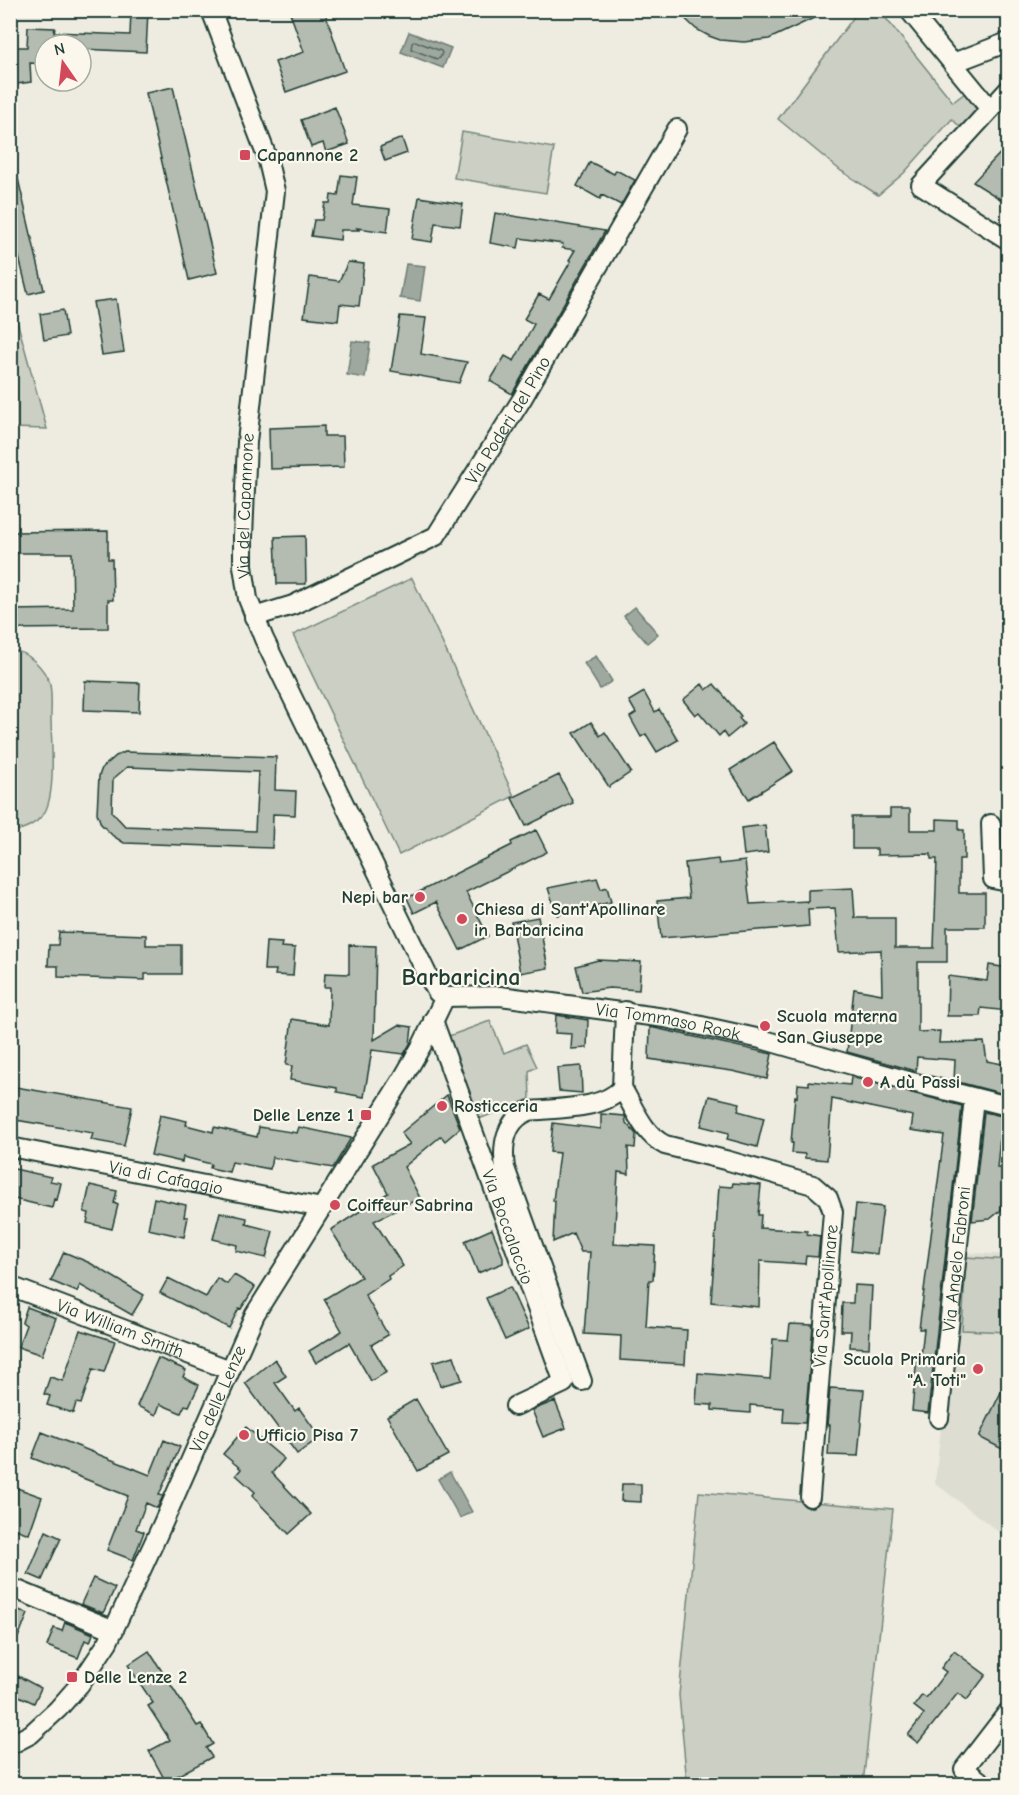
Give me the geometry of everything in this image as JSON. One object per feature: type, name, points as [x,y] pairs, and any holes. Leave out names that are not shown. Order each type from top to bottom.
[{"type":"street","name":"Via del Capannone","points":[[211,10],[267,157],[275,191],[250,409],[245,477],[243,566],[248,598],[254,617],[426,972],[437,992],[445,998]]},
{"type":"street","points":[[909,10],[990,109]]},
{"type":"street","points":[[953,63],[1008,42]]},
{"type":"street","points":[[1008,90],[921,185],[1008,240]]},
{"type":"street","name":"Via Poderi del Pino","points":[[254,617],[293,605],[436,536],[522,399],[677,129]]},
{"type":"street","points":[[991,824],[993,879],[1008,882]]},
{"type":"street","name":"Via Tommaso Rook","points":[[445,998],[500,996],[665,1018],[761,1040],[1008,1106]]},
{"type":"street","name":"Via delle Lenze","points":[[10,1746],[31,1734],[58,1709],[95,1663],[114,1630],[255,1314],[422,1045],[445,998]]},
{"type":"street","points":[[582,1381],[505,1168],[505,1141],[512,1124],[522,1113],[596,1104],[622,1088],[625,1011]]},
{"type":"street","name":"Via Boccalaccio","points":[[433,1020],[564,1383],[515,1406]]},
{"type":"street","name":"Via Sant'Apollinare","points":[[622,1088],[649,1133],[657,1142],[807,1183],[822,1191],[831,1202],[833,1212],[810,1497]]},
{"type":"street","name":"Via Angelo Fabroni","points":[[939,1418],[974,1098]]},
{"type":"street","name":"Via di Cafaggio","points":[[10,1147],[322,1208]]},
{"type":"street","name":"Via William Smith","points":[[10,1286],[230,1370]]},
{"type":"street","points":[[10,1587],[114,1630]]},
{"type":"street","points":[[984,1785],[964,1769],[1008,1712]]},
{"type":"shaded area","points":[[859,10],[880,11],[953,102],[965,93],[976,109],[974,115],[961,128],[952,119],[904,173],[878,195],[841,171],[778,119]]},
{"type":"shaded area","points":[[462,132],[554,148],[546,193],[454,178]]},
{"type":"shaded area","points":[[11,299],[47,429],[11,428]]},
{"type":"shaded area","points":[[412,578],[514,796],[399,855],[293,635]]},
{"type":"shaded area","points":[[10,650],[17,651],[35,661],[48,679],[51,697],[52,768],[50,795],[43,815],[28,827],[11,832]]},
{"type":"shaded area","points":[[490,1021],[504,1053],[526,1044],[537,1067],[529,1071],[530,1099],[479,1119],[449,1036]]},
{"type":"shaded area","name":"Scuola Primaria \"A. Toti\"","points":[[960,1252],[1008,1255],[1008,1539],[935,1483]]},
{"type":"shaded area","points":[[966,1257],[1008,1260],[1008,1332],[962,1330]]},
{"type":"shaded area","points":[[699,1492],[893,1509],[863,1784],[687,1784],[679,1695]]},
{"type":"water","points":[[409,32],[451,48],[443,68],[401,52]]},
{"type":"water","points":[[406,264],[425,266],[420,301],[400,298]]},
{"type":"water","points":[[352,341],[370,343],[365,378],[347,375]]},
{"type":"water","points":[[635,607],[658,634],[647,643],[624,616]]},
{"type":"water","points":[[596,656],[612,681],[600,689],[584,663]]},
{"type":"water","points":[[450,1472],[472,1512],[460,1518],[438,1479]]},
{"type":"building","points":[[131,10],[148,10],[146,52],[93,50],[93,34],[130,35]]},
{"type":"building","points":[[289,10],[324,10],[345,71],[286,92],[275,62],[304,52]]},
{"type":"building","points":[[676,10],[831,10],[769,39],[744,42],[720,40],[709,36],[696,29]]},
{"type":"building","points":[[28,27],[55,28],[54,32],[79,33],[33,33],[31,82],[10,85],[10,47],[27,47]]},
{"type":"building","points":[[173,87],[217,273],[189,280],[146,93]]},
{"type":"building","points":[[335,107],[349,144],[326,152],[323,143],[311,147],[301,120]]},
{"type":"building","points":[[402,138],[407,153],[385,161],[380,147]]},
{"type":"building","points":[[1008,145],[1008,204],[973,182]]},
{"type":"building","points":[[590,162],[614,174],[616,170],[635,180],[621,205],[602,195],[600,199],[577,186]]},
{"type":"building","points":[[16,170],[44,290],[28,294],[10,220],[10,171]]},
{"type":"building","points":[[341,175],[357,177],[353,205],[390,209],[387,232],[357,228],[359,230],[341,230],[340,240],[311,236],[314,220],[322,220],[325,203],[330,203],[331,195],[338,196]]},
{"type":"building","points":[[419,197],[463,204],[460,226],[435,223],[432,242],[412,239]]},
{"type":"building","points":[[495,213],[605,231],[512,394],[490,381],[505,356],[514,361],[534,324],[524,319],[539,294],[549,299],[575,250],[562,248],[563,244],[520,238],[518,248],[490,243]]},
{"type":"building","points":[[348,262],[364,264],[359,306],[340,304],[338,321],[304,317],[310,277],[339,281]]},
{"type":"building","points":[[116,299],[124,352],[102,355],[93,302]]},
{"type":"building","points":[[63,310],[67,336],[44,340],[40,314]]},
{"type":"building","points":[[400,316],[426,318],[421,354],[467,362],[459,383],[391,371]]},
{"type":"building","points":[[324,426],[324,436],[343,436],[344,467],[270,469],[269,428]]},
{"type":"building","points":[[108,531],[108,559],[112,559],[113,600],[108,600],[108,628],[10,629],[10,610],[73,609],[72,553],[10,553],[10,532]]},
{"type":"building","points":[[305,536],[306,584],[277,584],[275,537]]},
{"type":"building","points":[[85,681],[140,683],[139,712],[84,710]]},
{"type":"building","points":[[702,684],[706,690],[714,684],[741,716],[739,718],[744,724],[727,738],[723,732],[719,736],[699,712],[695,715],[683,700]]},
{"type":"building","points":[[644,692],[655,712],[659,709],[678,740],[657,752],[646,734],[641,737],[630,717],[636,713],[629,701]]},
{"type":"building","points":[[591,722],[600,736],[605,732],[631,772],[609,787],[574,733]]},
{"type":"building","points":[[774,742],[793,771],[749,799],[730,770]]},
{"type":"building","points":[[125,752],[276,757],[275,790],[296,791],[295,815],[273,814],[272,848],[124,843],[101,824],[97,813],[99,776],[102,768],[116,756]],"holes":[[[127,767],[258,772],[255,831],[125,826],[112,812],[113,779]]]},
{"type":"building","points":[[559,775],[573,803],[526,826],[512,798]]},
{"type":"building","points":[[890,809],[910,809],[910,830],[937,830],[937,819],[959,820],[959,830],[964,830],[964,859],[959,859],[959,893],[985,893],[985,927],[947,927],[947,962],[918,962],[918,1032],[940,1031],[939,1043],[984,1042],[987,1061],[1008,1065],[1008,1095],[954,1081],[955,1060],[917,1057],[916,1071],[847,1052],[854,989],[882,994],[881,950],[839,952],[835,908],[808,909],[809,926],[661,938],[657,901],[689,898],[685,863],[718,859],[719,864],[745,861],[750,904],[808,901],[808,890],[853,888],[855,918],[895,918],[895,948],[934,948],[937,859],[931,859],[931,854],[877,855],[877,849],[852,849],[852,817],[890,817]]},
{"type":"building","points":[[765,825],[768,852],[744,855],[741,828]]},
{"type":"building","points":[[536,830],[547,852],[466,892],[488,936],[460,950],[436,902],[414,913],[407,898],[512,845],[511,842]]},
{"type":"building","points":[[597,878],[601,889],[607,887],[611,902],[557,915],[548,888]]},
{"type":"building","points":[[538,917],[548,968],[520,973],[511,922]]},
{"type":"building","points":[[59,932],[146,935],[146,945],[181,945],[181,974],[145,974],[145,980],[58,977],[58,966],[48,966],[49,945],[58,945]]},
{"type":"building","points":[[266,942],[282,943],[281,947],[295,948],[293,976],[275,975],[276,970],[264,970]]},
{"type":"building","points":[[349,945],[376,946],[374,1040],[399,1025],[412,1027],[410,1044],[404,1054],[372,1050],[364,1097],[337,1092],[337,1088],[290,1080],[292,1066],[286,1065],[292,1019],[329,1025],[330,987],[324,987],[325,973],[349,974]]},
{"type":"building","points":[[598,960],[641,962],[639,990],[609,988],[582,992],[576,966]]},
{"type":"building","points":[[989,965],[1008,968],[1008,1011],[981,1008],[980,1016],[947,1016],[948,976],[987,981]]},
{"type":"building","points":[[556,1015],[588,1020],[587,1048],[571,1049],[572,1034],[555,1033]]},
{"type":"building","points":[[650,1027],[772,1054],[767,1079],[732,1071],[649,1059]]},
{"type":"building","points":[[581,1066],[582,1093],[559,1091],[557,1068]]},
{"type":"building","points":[[851,1077],[962,1106],[928,1413],[912,1411],[917,1356],[921,1356],[924,1329],[919,1329],[944,1135],[911,1130],[913,1116],[832,1099],[827,1160],[805,1158],[805,1154],[792,1153],[795,1096],[797,1097],[798,1084],[809,1085],[809,1081],[850,1085]]},
{"type":"building","points":[[10,1086],[132,1107],[124,1146],[91,1140],[93,1133],[10,1119]]},
{"type":"building","points":[[447,1095],[460,1128],[445,1141],[441,1136],[404,1167],[420,1198],[374,1221],[403,1266],[388,1276],[389,1279],[365,1295],[388,1335],[371,1345],[387,1372],[371,1381],[349,1343],[316,1363],[309,1351],[342,1331],[324,1299],[361,1277],[331,1230],[388,1193],[373,1164],[410,1144],[401,1133]]},
{"type":"building","points":[[709,1096],[740,1103],[738,1111],[764,1118],[757,1147],[727,1139],[729,1133],[701,1126]]},
{"type":"building","points":[[984,1112],[1002,1116],[997,1168],[1008,1169],[1008,1197],[1003,1197],[1001,1210],[990,1219],[972,1221]]},
{"type":"building","points":[[601,1114],[625,1116],[626,1123],[636,1134],[635,1148],[628,1147],[629,1174],[618,1172],[614,1244],[655,1246],[653,1280],[649,1280],[646,1327],[687,1330],[685,1364],[620,1360],[621,1336],[584,1334],[590,1252],[581,1252],[573,1233],[553,1242],[555,1201],[553,1201],[559,1153],[550,1152],[553,1123],[601,1129]]},
{"type":"building","points":[[160,1115],[187,1121],[186,1125],[213,1132],[214,1127],[257,1137],[259,1127],[297,1133],[299,1127],[351,1138],[333,1168],[272,1157],[270,1169],[232,1162],[229,1172],[210,1168],[211,1164],[183,1157],[182,1162],[151,1155]]},
{"type":"building","points":[[10,1168],[51,1177],[50,1181],[61,1183],[57,1200],[54,1199],[52,1208],[10,1198]]},
{"type":"building","points":[[733,1183],[761,1185],[758,1215],[761,1215],[760,1228],[807,1231],[807,1234],[820,1236],[818,1257],[806,1256],[805,1264],[760,1261],[759,1307],[711,1302],[719,1186],[732,1187]]},
{"type":"building","points":[[90,1185],[117,1191],[114,1203],[118,1205],[112,1229],[87,1223],[89,1213],[84,1212]]},
{"type":"building","points":[[154,1198],[186,1205],[184,1217],[188,1217],[184,1237],[148,1229]]},
{"type":"building","points":[[856,1204],[883,1207],[877,1254],[851,1251]]},
{"type":"building","points":[[220,1212],[247,1218],[246,1224],[273,1231],[266,1258],[236,1251],[237,1245],[213,1239]]},
{"type":"building","points":[[492,1229],[503,1257],[503,1263],[478,1273],[465,1241]]},
{"type":"building","points":[[64,1252],[90,1263],[144,1295],[132,1315],[80,1285],[77,1292],[51,1281]]},
{"type":"building","points":[[234,1275],[255,1287],[241,1309],[239,1308],[229,1328],[160,1293],[168,1278],[206,1297],[217,1278],[227,1284]]},
{"type":"building","points":[[854,1285],[872,1286],[869,1348],[850,1347],[851,1331],[841,1331],[842,1303],[853,1303]]},
{"type":"building","points":[[510,1287],[529,1329],[505,1340],[486,1298]]},
{"type":"building","points":[[27,1307],[56,1318],[42,1355],[18,1347],[26,1325],[22,1322]]},
{"type":"building","points":[[790,1324],[813,1325],[805,1423],[783,1422],[784,1408],[750,1405],[750,1413],[712,1410],[712,1405],[696,1404],[698,1373],[770,1379],[773,1339],[788,1340]]},
{"type":"building","points":[[80,1330],[115,1341],[104,1372],[93,1369],[81,1404],[76,1403],[73,1413],[47,1405],[50,1396],[44,1394],[50,1377],[63,1381]]},
{"type":"building","points":[[454,1356],[462,1380],[440,1386],[433,1362]]},
{"type":"building","points":[[158,1358],[186,1370],[183,1377],[199,1385],[189,1406],[185,1405],[181,1413],[160,1404],[156,1415],[137,1406]]},
{"type":"building","points":[[275,1359],[286,1376],[275,1383],[295,1411],[299,1408],[320,1437],[297,1454],[245,1383]]},
{"type":"building","points":[[1008,1378],[1008,1452],[979,1437]]},
{"type":"building","points":[[830,1388],[864,1390],[858,1456],[828,1455],[830,1425],[827,1425]]},
{"type":"building","points":[[416,1399],[448,1455],[418,1471],[387,1416]]},
{"type":"building","points":[[555,1401],[566,1428],[543,1437],[532,1410]]},
{"type":"building","points":[[246,1427],[284,1459],[272,1473],[311,1514],[289,1534],[252,1496],[255,1492],[236,1475],[241,1469],[223,1454]]},
{"type":"building","points":[[42,1432],[150,1475],[164,1440],[180,1447],[159,1495],[163,1496],[157,1508],[146,1503],[136,1529],[144,1532],[133,1560],[107,1550],[128,1496],[32,1458]]},
{"type":"building","points":[[622,1484],[641,1484],[641,1502],[621,1501]]},
{"type":"building","points":[[17,1488],[42,1497],[29,1534],[10,1527],[10,1507]]},
{"type":"building","points":[[46,1531],[61,1538],[42,1580],[28,1574]]},
{"type":"building","points":[[93,1578],[115,1588],[103,1613],[81,1604]]},
{"type":"building","points":[[10,1606],[28,1614],[11,1654],[10,1654]]},
{"type":"building","points":[[65,1622],[93,1634],[90,1642],[85,1640],[78,1658],[47,1646],[54,1628],[62,1631]]},
{"type":"building","points":[[149,1651],[197,1726],[201,1724],[213,1744],[206,1748],[212,1757],[166,1782],[149,1751],[170,1740],[148,1706],[153,1703],[128,1665]]},
{"type":"building","points":[[954,1651],[986,1675],[967,1700],[958,1693],[918,1743],[908,1735],[924,1714],[914,1706],[922,1695],[926,1698],[946,1672],[941,1668]]},
{"type":"building","points":[[18,1676],[41,1688],[34,1703],[10,1692]]},
{"type":"place","name":"Capannone 2","points":[[245,155]]},
{"type":"place","name":"Nepi bar","points":[[420,897]]},
{"type":"place","name":"Chiesa di Sant'Apollinare in Barbaricina","points":[[462,919]]},
{"type":"place","name":"Scuola materna San Giuseppe","points":[[765,1026]]},
{"type":"place","name":"A dù Passi","points":[[868,1082]]},
{"type":"place","name":"Rosticceria","points":[[442,1106]]},
{"type":"place","name":"Delle Lenze 1","points":[[366,1115]]},
{"type":"place","name":"Coiffeur Sabrina","points":[[335,1205]]},
{"type":"place","name":"Scuola Primaria \"A. Toti\"","points":[[978,1369]]},
{"type":"place","name":"Ufficio Pisa 7","points":[[244,1435]]},
{"type":"place","name":"Delle Lenze 2","points":[[72,1677]]},
{"type":"district","name":"Barbaricina","points":[[461,977]]}]
